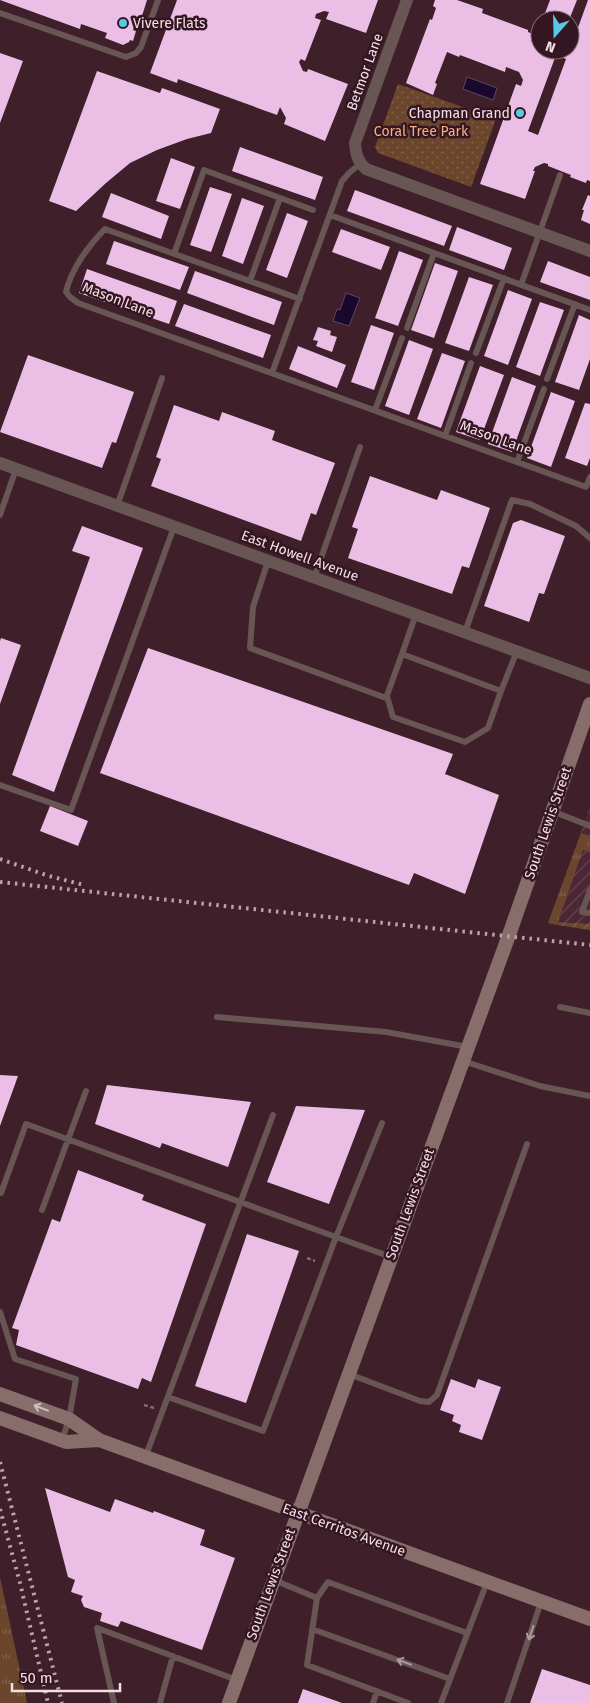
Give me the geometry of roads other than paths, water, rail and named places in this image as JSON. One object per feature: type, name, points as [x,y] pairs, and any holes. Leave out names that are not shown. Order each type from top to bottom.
[{"type":"main road","name":"South Lewis Street","points":[[229,1703],[509,935],[590,704]]},
{"type":"main road","name":"East Cerritos Avenue","points":[[0,1394],[69,1419],[99,1440],[145,1458],[590,1620]]},
{"type":"main road","name":"East Cerritos Avenue","points":[[0,1418],[66,1442],[99,1440]]},
{"type":"street","name":"Betmor Lane","points":[[358,159],[356,143],[407,0]]},
{"type":"street","points":[[358,159],[366,169],[590,251]]},
{"type":"street","name":"East Howell Avenue","points":[[0,464],[590,678]]},
{"type":"lane","points":[[0,13],[126,57],[136,53],[141,47],[158,0]]},
{"type":"lane","points":[[272,374],[342,181],[358,159]]},
{"type":"lane","points":[[174,254],[204,170],[313,210]]},
{"type":"lane","points":[[521,285],[560,175]]},
{"type":"lane","points":[[250,281],[280,198]]},
{"type":"lane","points":[[330,215],[590,310]]},
{"type":"lane","name":"Mason Lane","points":[[300,299],[105,229],[74,271],[66,292],[70,298],[78,303],[586,487],[590,477]]},
{"type":"lane","points":[[407,328],[434,253]]},
{"type":"lane","points":[[476,353],[504,278]]},
{"type":"lane","points":[[547,378],[575,304]]},
{"type":"lane","points":[[375,410],[402,338]]},
{"type":"lane","points":[[445,436],[472,363]]},
{"type":"lane","points":[[117,506],[162,378]]},
{"type":"lane","points":[[517,462],[544,389]]},
{"type":"lane","points":[[314,578],[360,448]]},
{"type":"lane","points":[[0,515],[16,470]]},
{"type":"lane","points":[[465,632],[512,500],[530,504],[576,526],[590,538]]},
{"type":"lane","points":[[0,785],[71,810],[174,527]]},
{"type":"lane","points":[[268,561],[253,607],[250,648],[386,698],[387,696]]},
{"type":"lane","points":[[416,614],[387,696],[393,717],[465,742],[488,728],[517,651]]},
{"type":"lane","points":[[402,654],[501,690]]},
{"type":"lane","points":[[552,811],[590,826]]},
{"type":"lane","points":[[590,890],[582,912],[590,913]]},
{"type":"lane","points":[[560,1007],[590,1013]]},
{"type":"lane","points":[[216,1017],[386,1032],[468,1047]]},
{"type":"lane","points":[[463,1060],[540,1086],[590,1096]]},
{"type":"lane","points":[[42,1210],[86,1091]]},
{"type":"lane","points":[[145,1458],[273,1115]]},
{"type":"lane","points":[[1,1193],[26,1124],[391,1257]]},
{"type":"lane","points":[[168,1396],[263,1431],[336,1237],[382,1124]]},
{"type":"lane","points":[[348,1373],[426,1402],[437,1395],[527,1144]]},
{"type":"lane","points":[[0,1312],[15,1358],[76,1379],[69,1419],[62,1440]]},
{"type":"lane","points":[[273,1579],[317,1598]]},
{"type":"lane","points":[[408,1703],[307,1665],[317,1598],[328,1582],[467,1633]]},
{"type":"lane","points":[[441,1703],[486,1582]]},
{"type":"lane","points":[[507,1703],[541,1602]]},
{"type":"lane","points":[[114,1703],[97,1628],[237,1680]]},
{"type":"lane","points":[[312,1629],[450,1679]]},
{"type":"lane","points":[[160,1703],[173,1656]]},
{"type":"lane","points":[[373,1703],[377,1691]]},
{"type":"railway","points":[[0,859],[49,876],[84,885]]},
{"type":"railway","points":[[0,882],[590,945]]},
{"type":"railway","points":[[0,1462],[62,1703]]},
{"type":"railway","points":[[0,1509],[20,1583],[48,1703]]},
{"type":"place","name":"Vivere Flats","points":[[123,23]]},
{"type":"place","name":"Chapman Grand","points":[[520,113]]},
{"type":"park label","name":"Coral Tree Park","points":[[421,131]]}]
